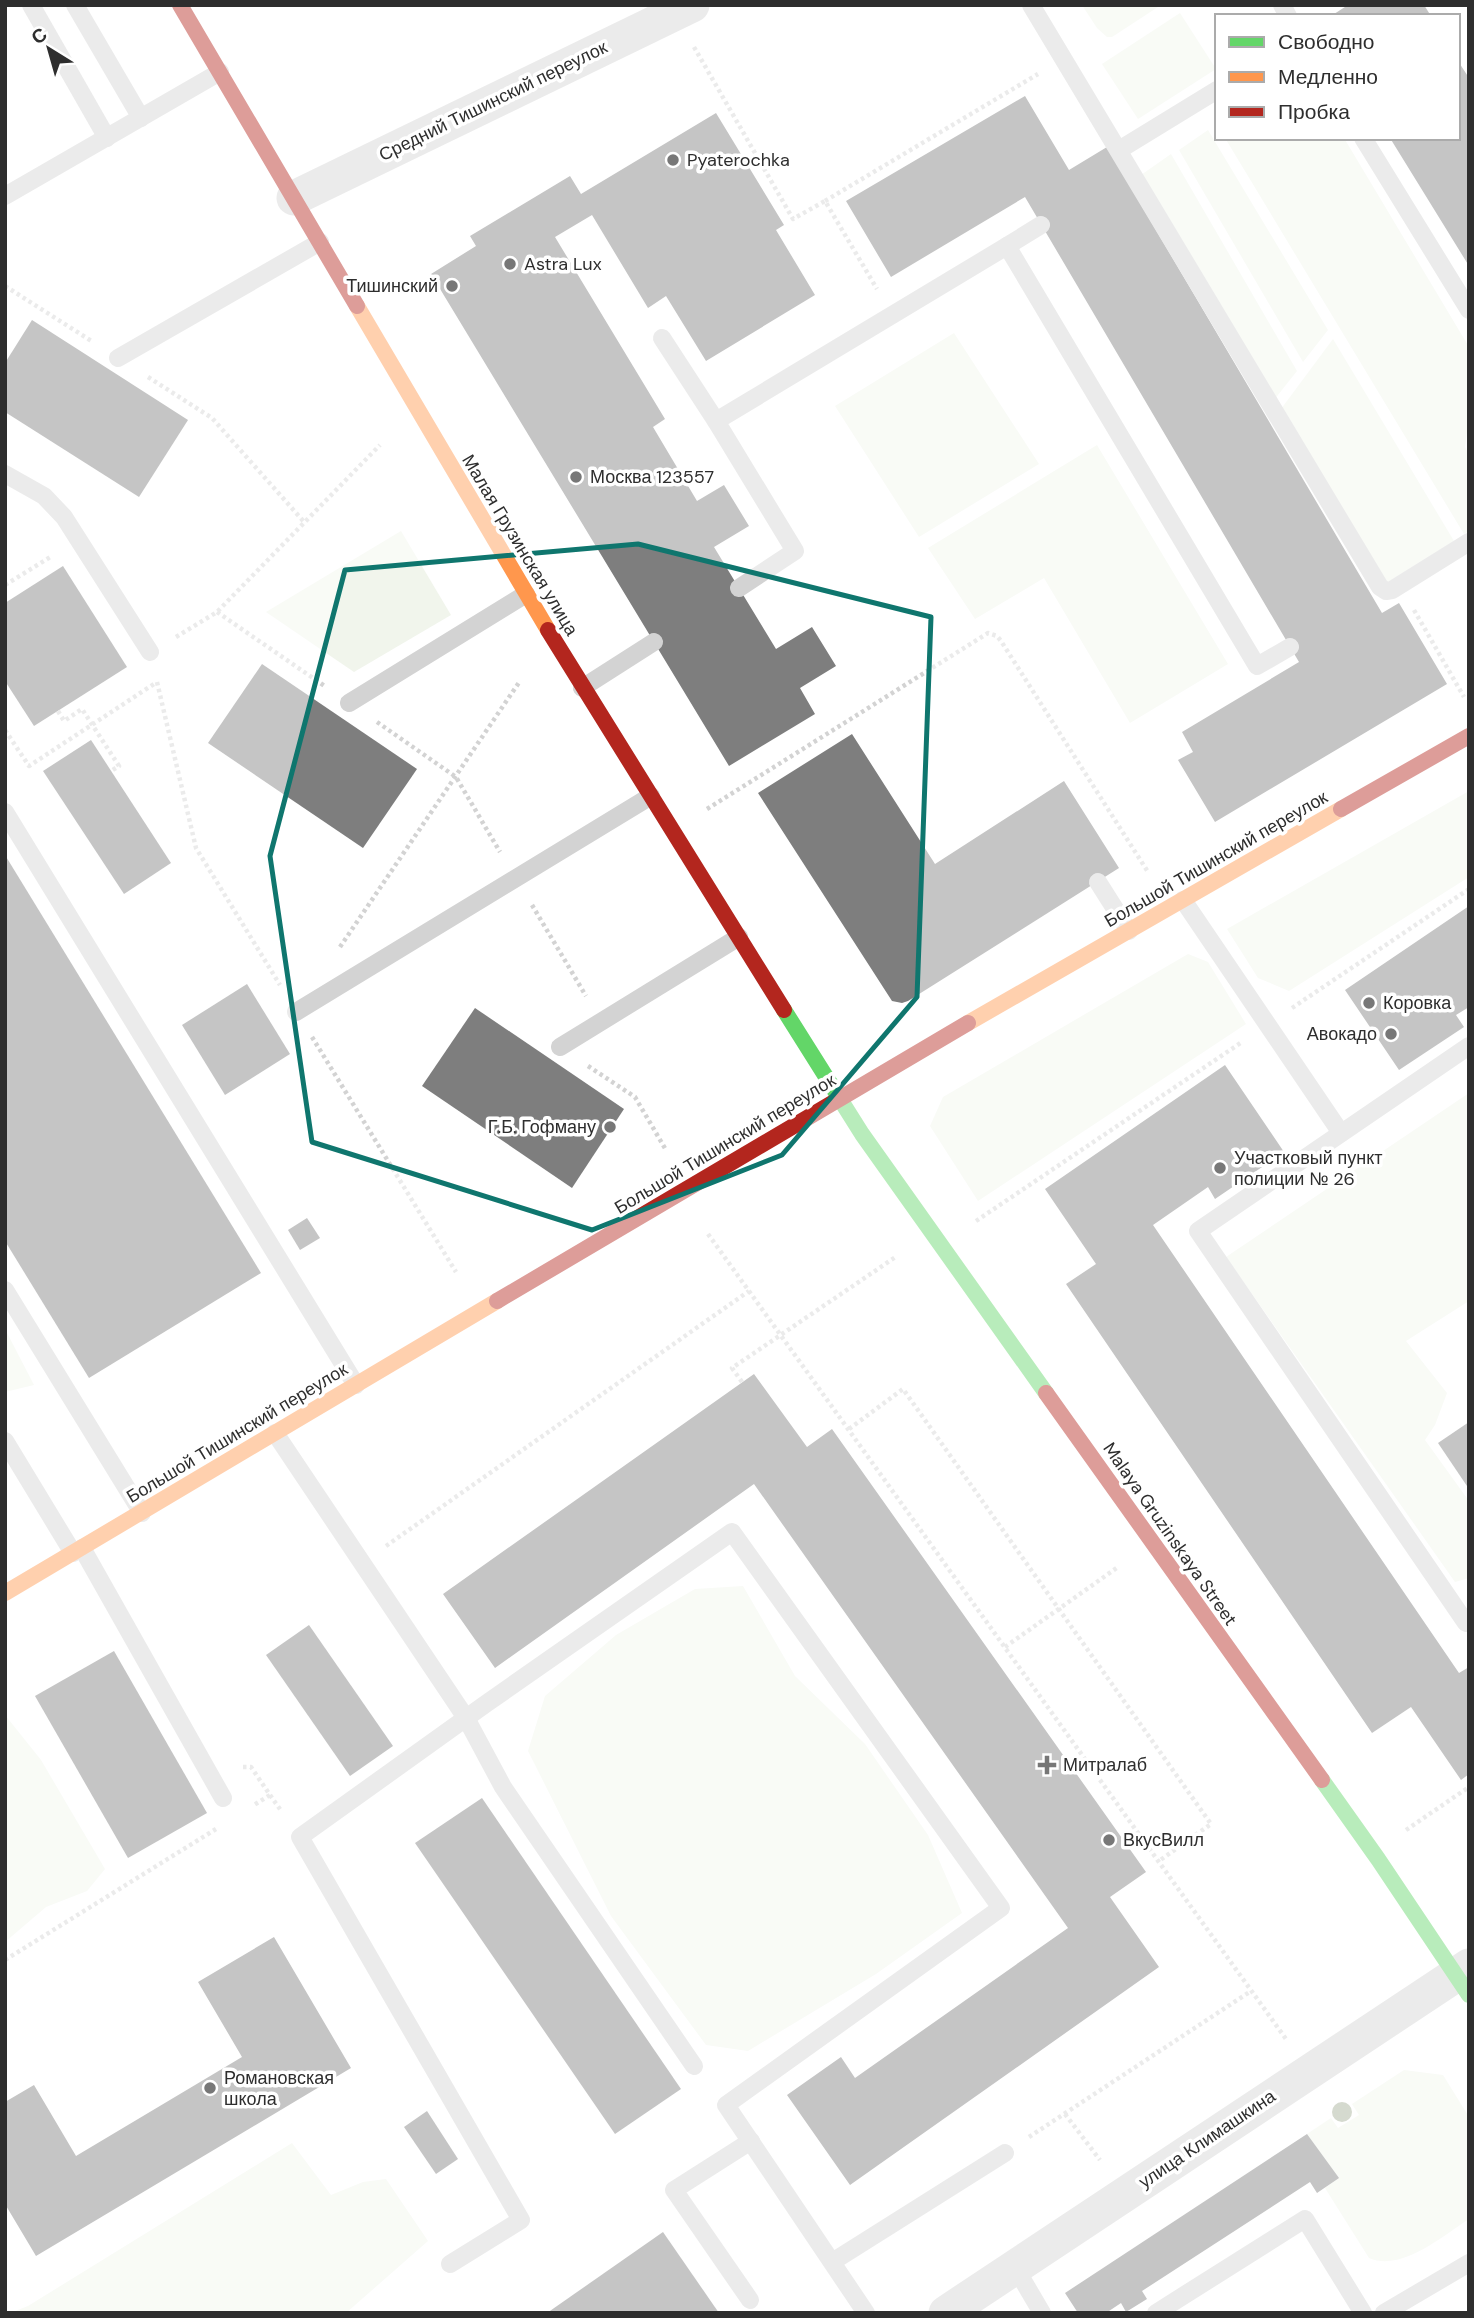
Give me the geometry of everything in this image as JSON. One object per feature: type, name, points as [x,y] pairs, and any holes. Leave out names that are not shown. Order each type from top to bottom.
[{"type":"street","name":"Малая Грузинская улица","points":[[180,5],[582,688],[839,1098]]},
{"type":"street","name":"Средний Тишинский переулок","points":[[294,198],[692,5]]},
{"type":"street","name":"Большой Тишинский переулок","points":[[5,1593],[839,1098],[1469,736]]},
{"type":"street","name":"Malaya Gruzinskaya Street","points":[[839,1098],[870,1146],[1464,1978]]},
{"type":"street","name":"улица Климашкина","points":[[946,2313],[1464,1978]]},
{"type":"lane","points":[[31,5],[107,138]]},
{"type":"lane","points":[[75,5],[142,118]]},
{"type":"lane","points":[[1031,5],[1119,150],[1128,173],[1380,587],[1386,592],[1469,542]]},
{"type":"lane","points":[[5,196],[220,72]]},
{"type":"lane","points":[[1119,150],[1215,91]]},
{"type":"lane","points":[[1364,140],[1469,310]]},
{"type":"lane","points":[[716,421],[1041,225]]},
{"type":"lane","points":[[118,358],[320,242]]},
{"type":"lane","points":[[1007,246],[1257,666],[1290,647]]},
{"type":"lane","points":[[662,338],[795,551],[739,588]]},
{"type":"lane","points":[[5,474],[44,496],[64,517],[150,652]]},
{"type":"lane","points":[[349,703],[526,594]]},
{"type":"lane","points":[[582,688],[654,642]]},
{"type":"lane","points":[[296,1012],[651,796]]},
{"type":"lane","points":[[5,812],[356,1385]]},
{"type":"lane","points":[[1098,882],[1129,931]]},
{"type":"lane","points":[[1183,900],[1341,1133]]},
{"type":"lane","points":[[561,1047],[739,937]]},
{"type":"lane","points":[[1469,1046],[1198,1231],[1466,1623],[1469,1621]]},
{"type":"lane","points":[[5,1290],[142,1513]]},
{"type":"lane","points":[[275,1433],[466,1718],[503,1787],[694,2066]]},
{"type":"lane","points":[[5,1441],[77,1550],[223,1798]]},
{"type":"lane","points":[[450,2264],[522,2220],[300,1838],[732,1532],[1001,1908],[726,2105],[866,2313]]},
{"type":"lane","points":[[750,2300],[674,2190],[751,2141]]},
{"type":"lane","points":[[832,2262],[1005,2153]]},
{"type":"lane","points":[[1156,2313],[1305,2219],[1363,2313]]},
{"type":"lane","points":[[1384,2313],[1469,2263]]},
{"type":"lane","points":[[1015,2267],[1042,2313]]},
{"type":"path","points":[[691,44],[793,219],[1064,59]]},
{"type":"path","points":[[825,201],[892,314]]},
{"type":"path","points":[[5,286],[212,418],[305,523]]},
{"type":"path","points":[[380,445],[217,612],[150,652],[196,848],[456,1272]]},
{"type":"path","points":[[5,585],[79,539]]},
{"type":"path","points":[[1386,592],[1464,697]]},
{"type":"path","points":[[217,612],[456,777],[601,1022]]},
{"type":"path","points":[[707,809],[982,634],[988,633],[1001,641],[1150,875]]},
{"type":"path","points":[[334,956],[520,681]]},
{"type":"path","points":[[5,730],[29,766],[157,682]]},
{"type":"path","points":[[58,711],[64,721],[82,709],[119,766],[111,771]]},
{"type":"path","points":[[976,1221],[1469,889]]},
{"type":"path","points":[[561,1047],[635,1097],[666,1150]]},
{"type":"path","points":[[708,1234],[1286,2039]]},
{"type":"path","points":[[742,1382],[732,1368],[902,1253]]},
{"type":"path","points":[[361,1564],[749,1291]]},
{"type":"path","points":[[849,1429],[903,1389],[1211,1824],[1159,1861]]},
{"type":"path","points":[[1005,1647],[1122,1564]]},
{"type":"path","points":[[1405,1831],[1469,1787]]},
{"type":"path","points":[[5,1960],[235,1817],[223,1798]]},
{"type":"path","points":[[1005,2153],[1251,1991]]},
{"type":"path","points":[[1065,2114],[1100,2160]]},
{"type":"highlighted area","points":[[638,544],[931,617],[917,997],[782,1155],[592,1230],[312,1142],[270,856],[345,570]]},
{"type":"shaded area","points":[[1082,5],[1161,5],[1112,37],[1107,37],[1097,28]]},
{"type":"shaded area","points":[[1180,13],[1215,70],[1138,119],[1102,64]]},
{"type":"shaded area","points":[[1208,130],[1328,330],[1303,362],[1179,150]]},
{"type":"shaded area","points":[[1226,140],[1345,140],[1469,347],[1469,418],[1465,447],[1469,455],[1469,531],[1464,534]]},
{"type":"shaded area","points":[[1171,154],[1297,371],[1274,400],[1141,175]]},
{"type":"shaded area","points":[[954,333],[1039,464],[919,537],[835,406]]},
{"type":"shaded area","points":[[1333,339],[1454,541],[1387,583],[1281,409]]},
{"type":"shaded area","points":[[1097,445],[1228,664],[1130,723],[1044,578],[975,619],[928,548]]},
{"type":"shaded area","points":[[401,531],[451,615],[354,672],[266,612]]},
{"type":"shaded area","points":[[1469,791],[1469,877],[1289,991],[1258,978],[1227,929]]},
{"type":"shaded area","points":[[1188,954],[1208,962],[1246,1024],[978,1201],[930,1126],[943,1097]]},
{"type":"shaded area","points":[[1469,1093],[1469,1301],[1406,1341],[1447,1393],[1435,1425],[1425,1440],[1469,1501],[1469,1578],[1455,1582],[1226,1257]]},
{"type":"shaded area","points":[[5,1329],[34,1385],[5,1392]]},
{"type":"shaded area","points":[[743,1586],[795,1676],[865,1744],[928,1835],[962,1913],[876,1974],[748,2051],[706,2045],[611,1916],[528,1751],[545,1696],[616,1635],[695,1589]]},
{"type":"shaded area","points":[[5,1715],[41,1760],[105,1869],[87,1891],[46,1907],[5,1942]]},
{"type":"shaded area","points":[[1404,2070],[1443,2075],[1469,2117],[1469,2219],[1421,2250],[1395,2260],[1382,2261],[1369,2258],[1325,2188],[1338,2178],[1307,2134],[1331,2118],[1338,2128],[1359,2115],[1352,2104]]},
{"type":"shaded area","points":[[292,2143],[331,2195],[363,2182],[386,2179],[428,2241],[346,2313],[10,2313],[28,2306]]},
{"type":"building","points":[[1348,5],[1424,5],[1430,14],[1334,14]]},
{"type":"building","points":[[1460,64],[1469,78],[1469,266],[1391,140],[1460,140]]},
{"type":"building","points":[[1025,96],[1069,170],[1107,147],[1382,613],[1399,603],[1447,684],[1215,822],[1178,760],[1193,752],[1182,732],[1299,662],[1025,197],[891,277],[846,201]]},
{"type":"building","points":[[716,113],[784,225],[776,230],[815,295],[706,361],[666,296],[648,308],[592,215],[555,237],[665,419],[653,427],[697,501],[724,485],[749,526],[714,547],[776,649],[812,627],[836,666],[800,688],[815,714],[729,766],[431,274],[476,246],[470,236],[570,176],[581,194]]},
{"type":"building","points":[[32,320],[188,420],[139,497],[5,412],[5,363]]},
{"type":"building","points":[[63,566],[127,667],[34,726],[5,681],[5,603]]},
{"type":"building","points":[[262,664],[417,769],[363,848],[208,743]]},
{"type":"building","points":[[852,734],[935,864],[1064,781],[1119,868],[908,1001],[892,1001],[758,793]]},
{"type":"building","points":[[91,740],[171,863],[124,894],[43,771]]},
{"type":"building","points":[[5,855],[261,1273],[89,1378],[5,1241]]},
{"type":"building","points":[[1469,906],[1469,1007],[1456,1015],[1464,1027],[1399,1070],[1345,990]]},
{"type":"building","points":[[247,984],[290,1054],[225,1095],[182,1025]]},
{"type":"building","points":[[475,1008],[624,1109],[572,1188],[422,1086]]},
{"type":"building","points":[[1225,1065],[1284,1152],[1215,1199],[1208,1187],[1153,1225],[1459,1673],[1469,1667],[1469,1774],[1461,1780],[1411,1707],[1372,1733],[1066,1284],[1096,1264],[1045,1189]]},
{"type":"building","points":[[307,1218],[320,1238],[300,1250],[288,1230]]},
{"type":"building","points":[[754,1374],[807,1447],[832,1429],[1146,1872],[1110,1897],[1159,1967],[850,2185],[787,2095],[841,2057],[855,2078],[1068,1928],[754,1484],[495,1668],[443,1594]]},
{"type":"building","points":[[1469,1422],[1469,1489],[1438,1443]]},
{"type":"building","points":[[309,1625],[393,1746],[350,1776],[266,1655]]},
{"type":"building","points":[[114,1651],[207,1813],[128,1858],[35,1696]]},
{"type":"building","points":[[482,1798],[681,2089],[615,2134],[415,1843]]},
{"type":"building","points":[[274,1937],[351,2068],[36,2256],[5,2204],[5,2102],[34,2085],[76,2156],[242,2057],[198,1982]]},
{"type":"building","points":[[427,2111],[458,2159],[436,2174],[404,2127]]},
{"type":"building","points":[[1307,2134],[1339,2178],[1317,2193],[1310,2182],[1142,2291],[1147,2299],[1126,2312],[1121,2303],[1106,2313],[1078,2313],[1065,2293]]},
{"type":"building","points":[[663,2232],[719,2313],[547,2313]]},
{"type":"traffic: fast","points":[[784,1010],[862,1134],[1046,1393]]},
{"type":"traffic: fast","points":[[1322,1780],[1469,1995]]},
{"type":"traffic: slow","points":[[357,306],[548,630]]},
{"type":"traffic: slow","points":[[968,1023],[1341,809]]},
{"type":"traffic: slow","points":[[5,1593],[497,1301]]},
{"type":"traffic: jam","points":[[180,5],[357,306]]},
{"type":"traffic: jam","points":[[548,630],[784,1010]]},
{"type":"traffic: jam","points":[[1341,809],[1469,736]]},
{"type":"traffic: jam","points":[[497,1301],[968,1023]]},
{"type":"traffic: jam","points":[[1046,1393],[1322,1780]]},
{"type":"place","name":"Pyaterochka","points":[[673,160]]},
{"type":"place","name":"Astra Lux","points":[[510,264]]},
{"type":"place","name":"Тишинский","points":[[452,286]]},
{"type":"place","name":"Москва 123557","points":[[576,477]]},
{"type":"place","name":"Коровка","points":[[1369,1003]]},
{"type":"place","name":"Авокадо","points":[[1391,1034]]},
{"type":"place","name":"Г.Б. Гофману","points":[[610,1127]]},
{"type":"place","name":"Участковый пункт полиции № 26","points":[[1220,1168]]},
{"type":"place","name":"Митралаб","points":[[1047,1765]]},
{"type":"place","name":"ВкусВилл","points":[[1109,1840]]},
{"type":"place","name":"Романовская школа","points":[[210,2088]]}]
